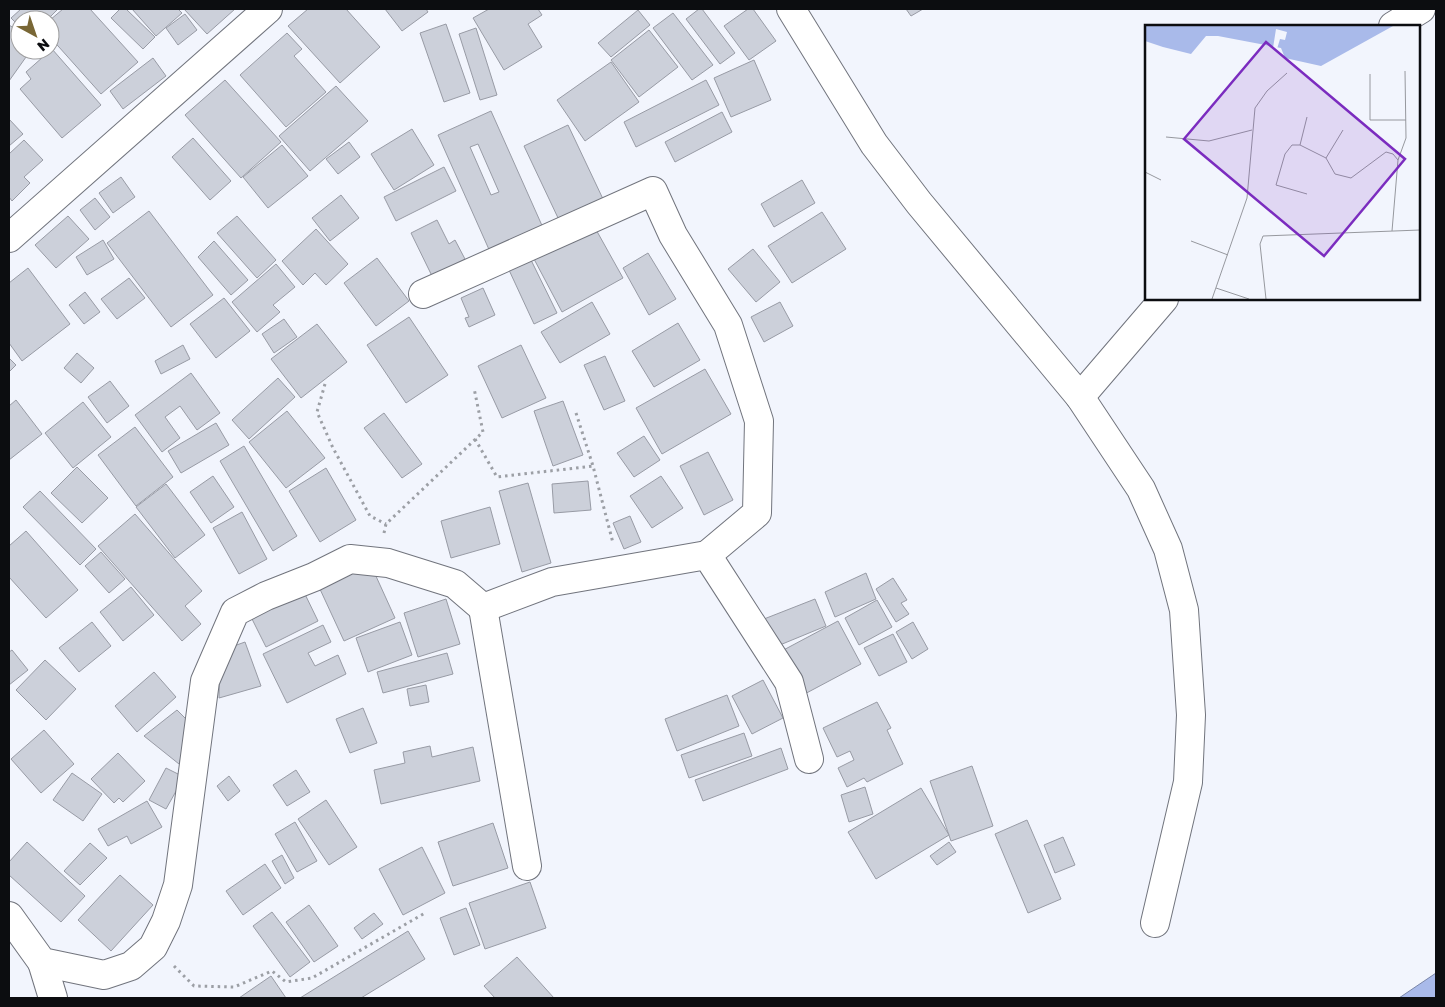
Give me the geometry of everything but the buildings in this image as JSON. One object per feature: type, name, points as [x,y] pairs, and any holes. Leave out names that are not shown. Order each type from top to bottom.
[{"type":"street","points":[[9,238],[268,9]]},
{"type":"street","points":[[790,9],[874,144],[918,203],[1080,398],[1141,489],[1168,549],[1184,610],[1191,715],[1188,782],[1155,923]]},
{"type":"street","points":[[1395,25],[1421,9]]},
{"type":"street","points":[[423,294],[653,191],[673,235],[728,325],[758,421],[757,513],[707,555],[552,582],[483,608]]},
{"type":"street","points":[[1080,398],[1163,300]]},
{"type":"street","points":[[707,555],[789,682],[809,758]]},
{"type":"street","points":[[42,962],[104,975],[131,966],[153,947],[166,921],[178,884],[205,681],[235,612],[266,596],[314,578],[350,559],[376,560],[455,584],[483,608],[528,866]]},
{"type":"street","points":[[9,916],[42,962],[53,998]]},
{"type":"path","points":[[325,384],[317,412],[333,448],[370,516],[386,524]]},
{"type":"path","points":[[376,560],[386,524],[483,432],[474,388]]},
{"type":"path","points":[[576,412],[593,466],[620,571]]},
{"type":"path","points":[[475,439],[497,477],[593,466]]},
{"type":"path","points":[[153,947],[194,986],[234,987],[272,971],[286,982],[312,978],[425,913]]},
{"type":"water","points":[[1436,973],[1436,998],[1399,998]]}]
